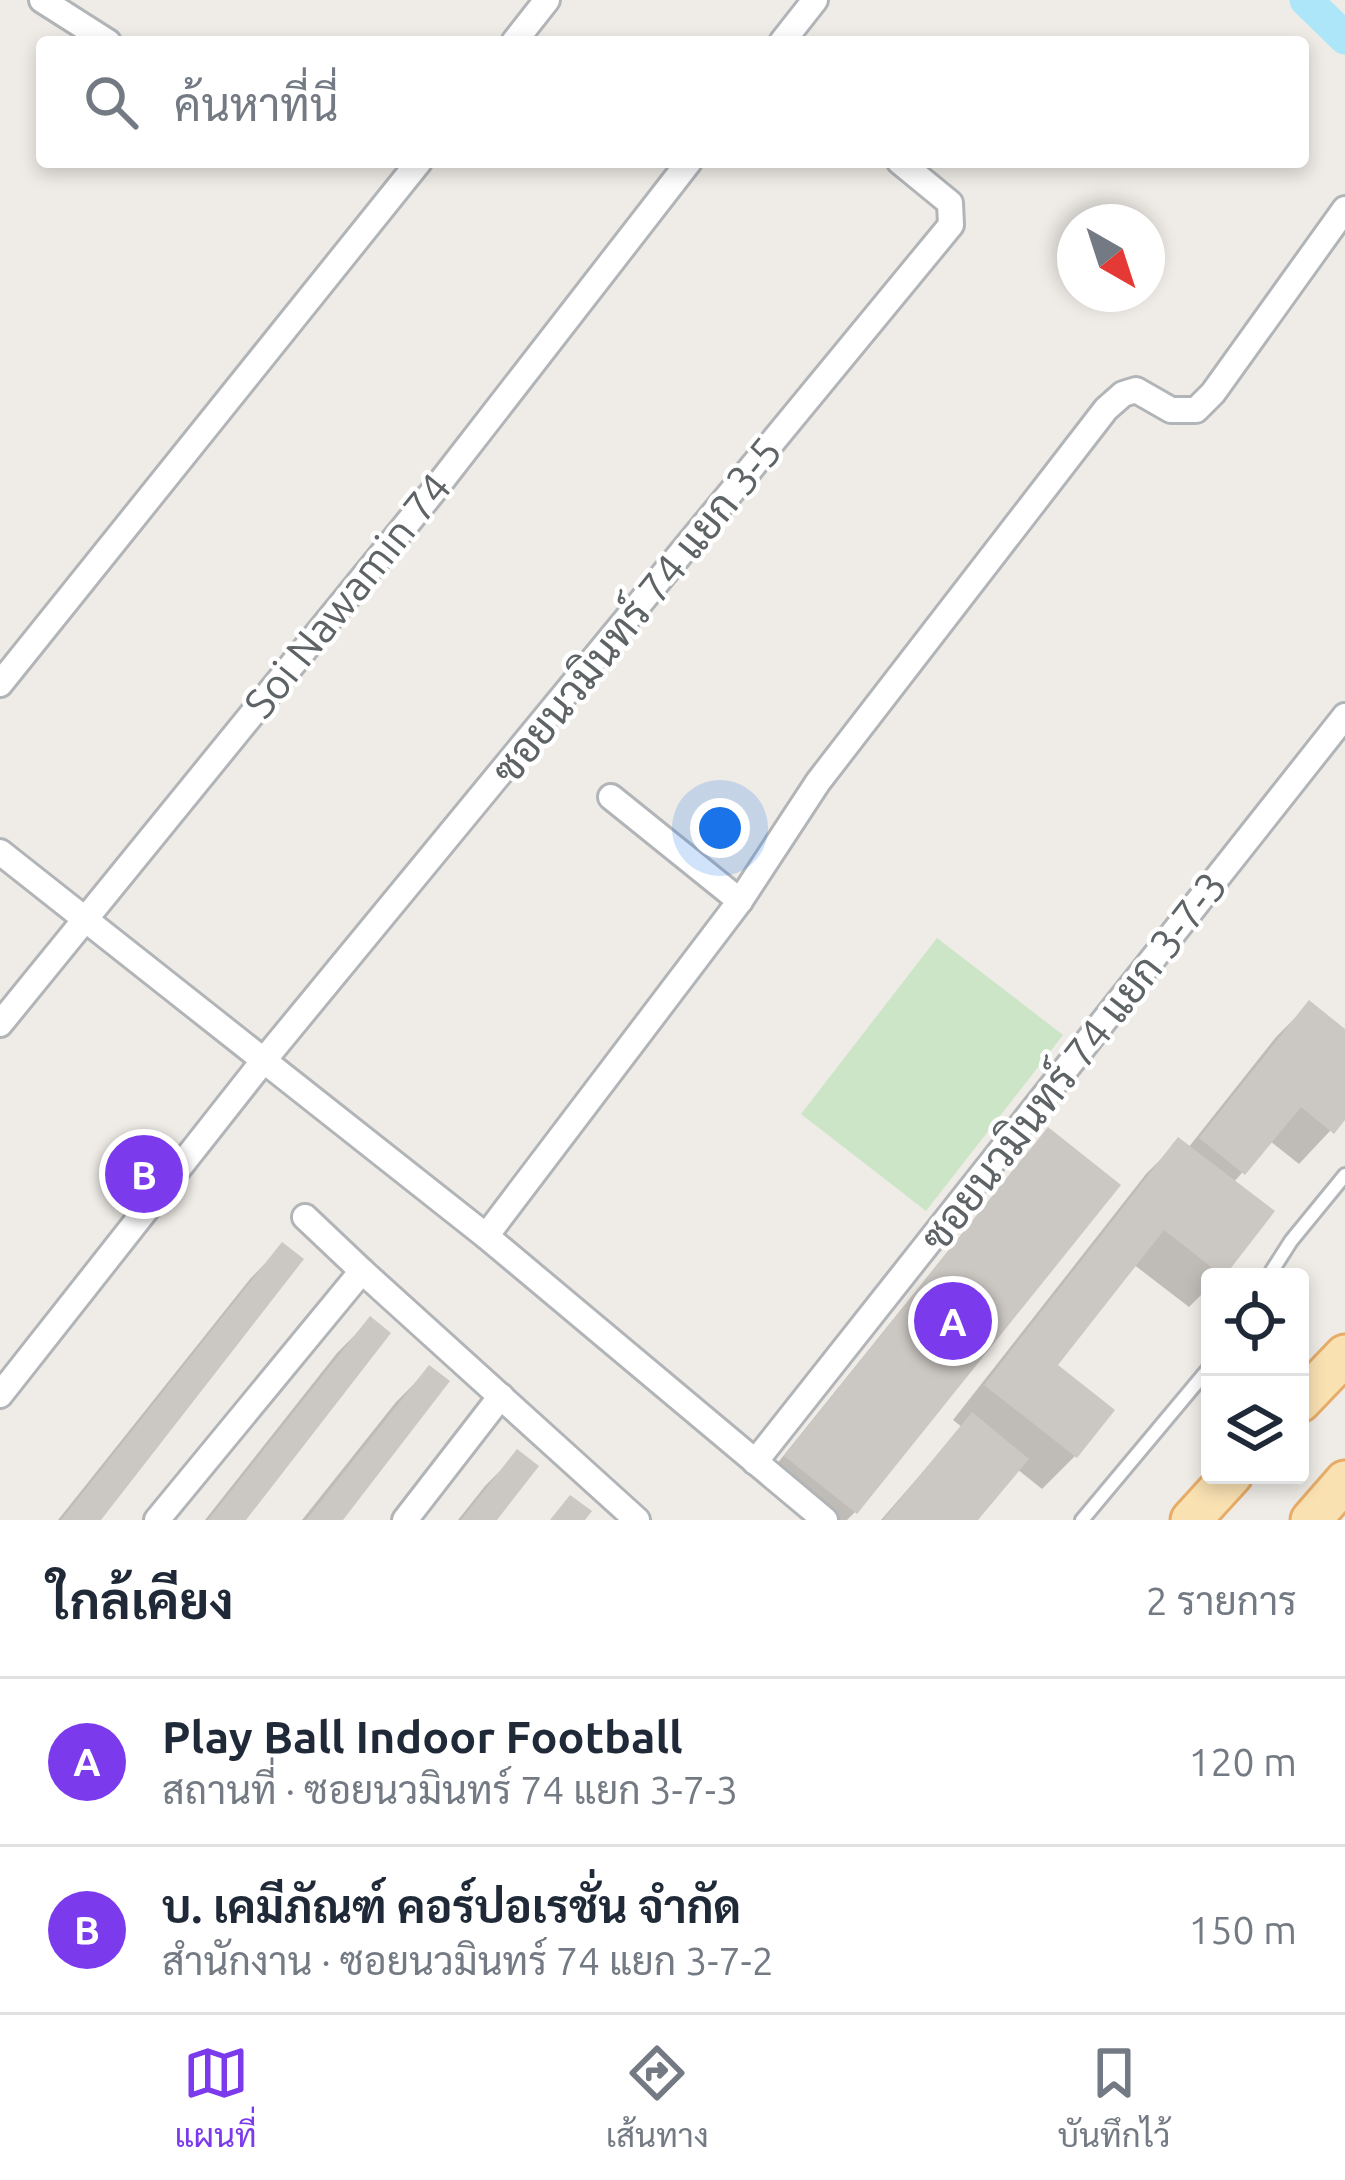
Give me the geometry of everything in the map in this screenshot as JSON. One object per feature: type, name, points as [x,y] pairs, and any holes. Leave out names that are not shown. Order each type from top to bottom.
[{"type":"main road","points":[[1309,1393],[1345,1355]]},
{"type":"main road","points":[[1311,1520],[1345,1480]]},
{"type":"main road","points":[[1191,1520],[1224,1484]]},
{"type":"street","points":[[42,0],[99,36]]},
{"type":"street","points":[[519,36],[547,0]]},
{"type":"street","points":[[787,36],[814,0]]},
{"type":"street","points":[[0,684],[413,168]]},
{"type":"street","name":"Soi Nawamin 74","points":[[0,1024],[436,488],[684,168]]},
{"type":"street","name":"ซอยนวมินทร์ 74 แยก 3-5","points":[[0,1396],[264,1060],[951,225],[950,203],[907,168]]},
{"type":"street","points":[[486,1235],[740,901],[818,782],[1106,409],[1136,390],[1172,410],[1196,410],[1345,209]]},
{"type":"street","name":"ซอยนวมินทร์ 74 แยก 3-7-3","points":[[755,1462],[1345,716]]},
{"type":"street","points":[[611,797],[740,901]]},
{"type":"street","points":[[0,852],[486,1235],[825,1520]]},
{"type":"street","points":[[305,1217],[637,1520]]},
{"type":"street","points":[[157,1520],[362,1271]]},
{"type":"street","points":[[405,1520],[501,1396]]},
{"type":"lane","points":[[1274,1268],[1345,1174]]},
{"type":"lane","points":[[1082,1520],[1202,1376]]},
{"type":"green space","points":[[937,938],[1063,1035],[926,1211],[801,1114]]},
{"type":"building","points":[[1309,1000],[1345,1029],[1345,1120],[1334,1134],[1301,1107],[1245,1175],[1199,1138]]},
{"type":"building","points":[[1048,1127],[1121,1185],[857,1514],[784,1456]]},
{"type":"building","points":[[1178,1137],[1275,1211],[1231,1268],[1213,1268],[1164,1230],[1058,1365],[1115,1410],[1077,1458],[984,1385]]},
{"type":"building","points":[[282,1242],[304,1259],[101,1520],[61,1520]]},
{"type":"building","points":[[370,1316],[391,1333],[246,1520],[208,1520]]},
{"type":"building","points":[[429,1365],[450,1381],[343,1520],[306,1520]]},
{"type":"building","points":[[972,1412],[1029,1459],[978,1520],[883,1520]]},
{"type":"building","points":[[517,1449],[539,1466],[497,1520],[461,1520]]},
{"type":"building","points":[[570,1495],[592,1511],[585,1520],[550,1520]]},
{"type":"waterway","points":[[1306,0],[1345,38]]},
{"type":"place","name":"บ. เคมีภัณฑ์ คอร์ปอเรชั่น จำกัด","points":[[144,1174]]},
{"type":"place","name":"Play Ball Indoor Football","points":[[953,1321]]}]
